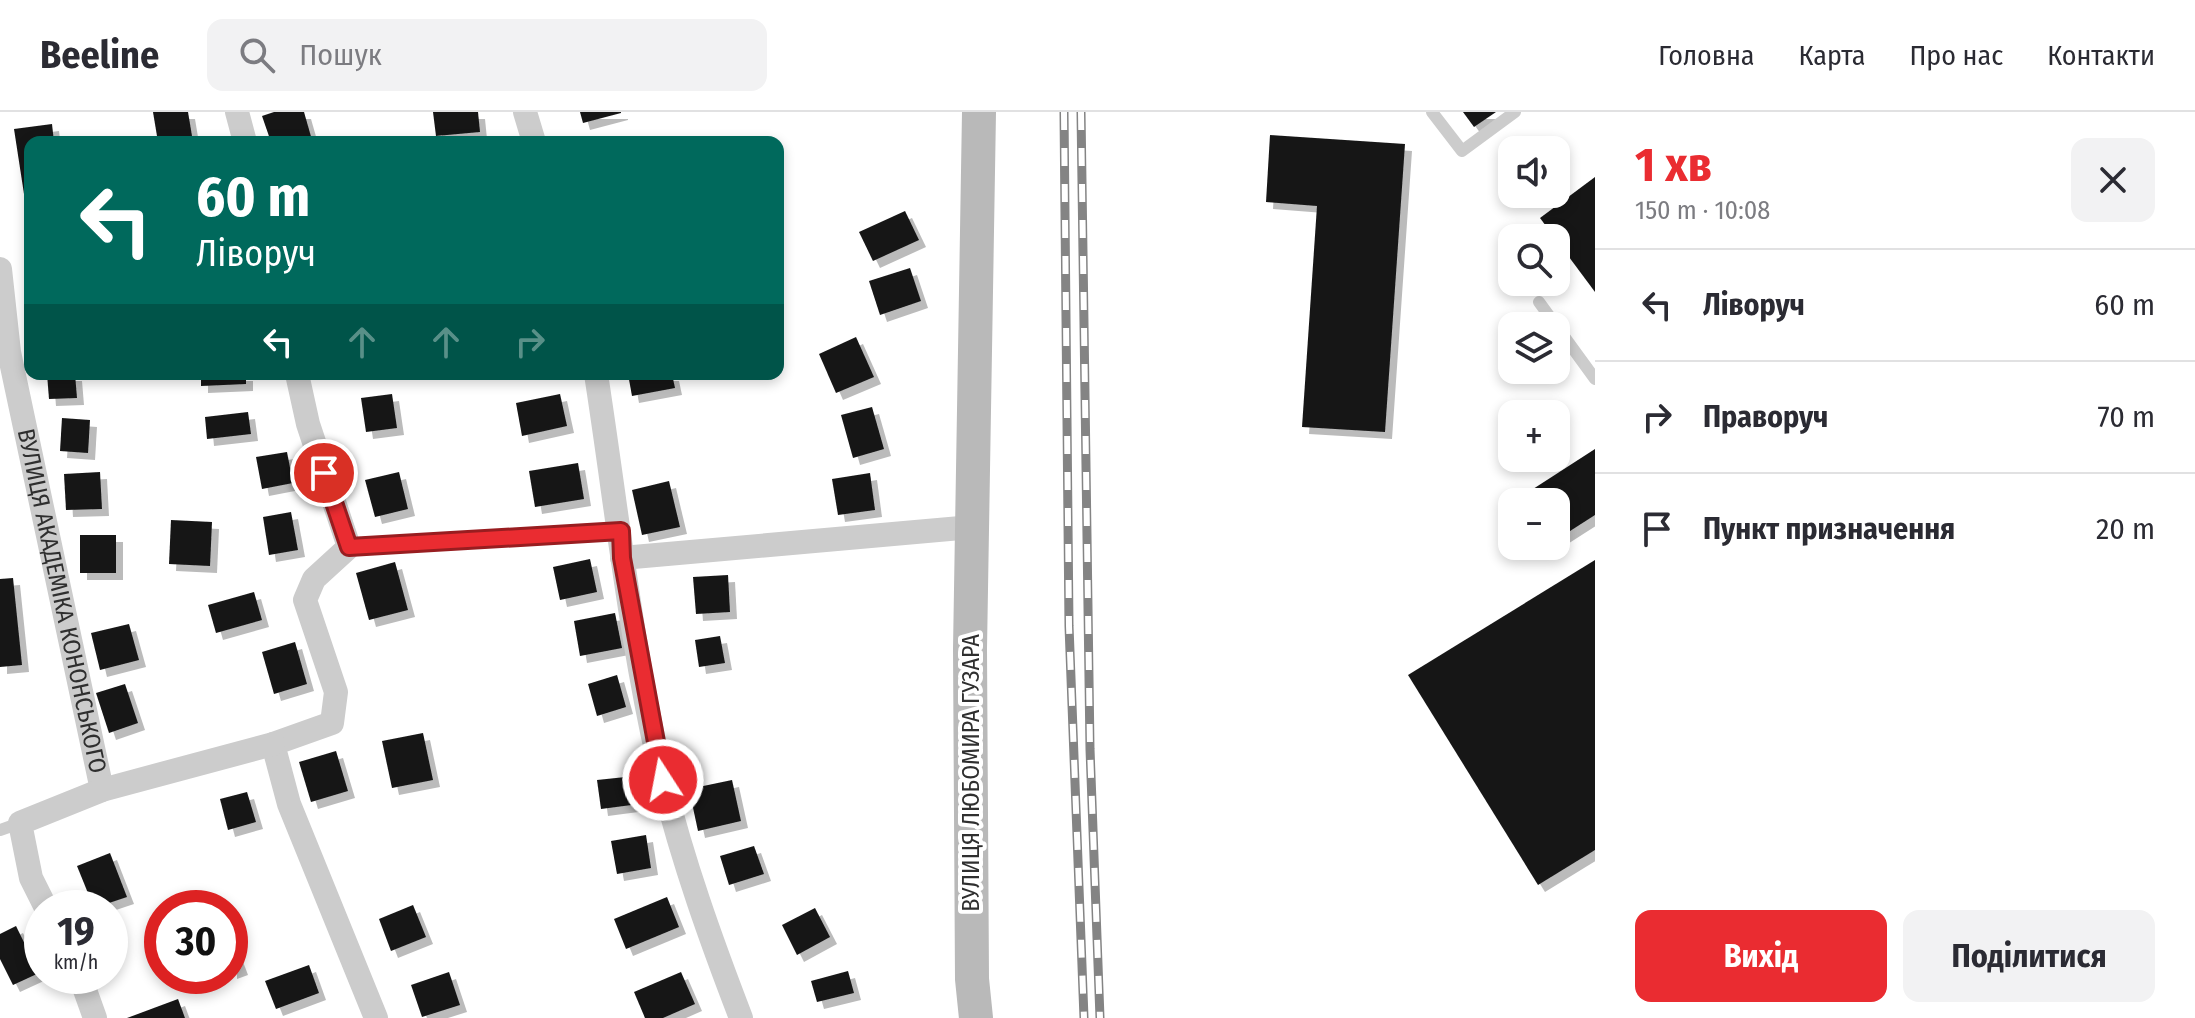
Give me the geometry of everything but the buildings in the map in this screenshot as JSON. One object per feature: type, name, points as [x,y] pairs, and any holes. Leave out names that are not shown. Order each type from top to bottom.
[{"type":"main road","name":"ВУЛИЦЯ ЛЮБОМИРА ГУЗАРА","points":[[976,1018],[972,963],[972,527],[979,112]]},
{"type":"street","points":[[237,112],[243,136]]},
{"type":"street","points":[[525,112],[532,136]]},
{"type":"street","name":"ВУЛИЦЯ АКАДЕМІКА КОНОНСЬКОГО","points":[[0,269],[9,352],[102,790]]},
{"type":"street","points":[[298,380],[308,424],[349,547]]},
{"type":"street","points":[[597,380],[621,531],[622,558],[663,780],[703,921],[741,1018]]},
{"type":"street","points":[[622,558],[972,527]]},
{"type":"street","name":"ВУЛИЦЯ АКАДЕМІКА КОНОНСЬКОГО","points":[[37,890],[10,827],[102,790],[273,744],[332,723],[336,692],[305,600],[314,579],[349,547]]},
{"type":"street","points":[[273,744],[289,804],[376,1018]]},
{"type":"street","points":[[86,994],[95,1018]]},
{"type":"lane","points":[[1432,112],[1462,151],[1515,112]]},
{"type":"lane","points":[[1539,302],[1595,379]]},
{"type":"lane","points":[[349,547],[621,531]]},
{"type":"railway","points":[[1064,112],[1069,626],[1084,1018]]},
{"type":"railway","points":[[1081,112],[1090,749],[1100,1018]]},
{"type":"route","points":[[324,473],[349,547],[621,531],[622,558],[663,780]]}]
